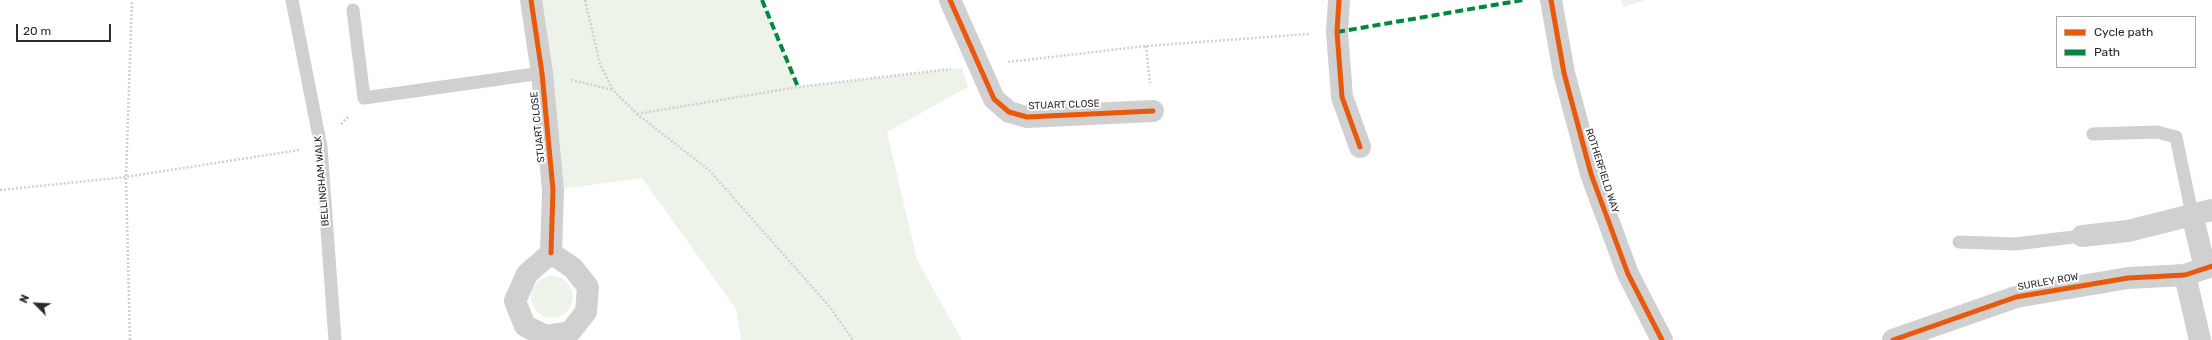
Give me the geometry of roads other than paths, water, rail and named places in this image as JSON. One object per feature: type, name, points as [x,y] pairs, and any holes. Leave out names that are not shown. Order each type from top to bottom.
[{"type":"street","name":"STUART CLOSE","points":[[531,0],[542,73],[553,190],[551,254]]},
{"type":"street","name":"STUART CLOSE","points":[[950,0],[994,99],[1009,112],[1027,117],[1152,111]]},
{"type":"street","points":[[1339,0],[1337,32],[1342,98],[1360,147]]},
{"type":"street","name":"ROTHERFIELD WAY","points":[[1551,0],[1564,73],[1591,174],[1628,274],[1662,340]]},
{"type":"street","points":[[2082,236],[2128,231],[2202,212],[2200,340]]},
{"type":"street","name":"SURLEY ROW","points":[[1893,340],[2016,297],[2128,278],[2201,270]]},
{"type":"lane","name":"BELLINGHAM WALK","points":[[292,0],[321,147],[335,340]]},
{"type":"lane","points":[[353,10],[364,98],[542,73]]},
{"type":"lane","points":[[2093,134],[2157,132],[2176,137],[2202,212]]},
{"type":"lane","points":[[1959,242],[2015,244],[2082,236]]}]
